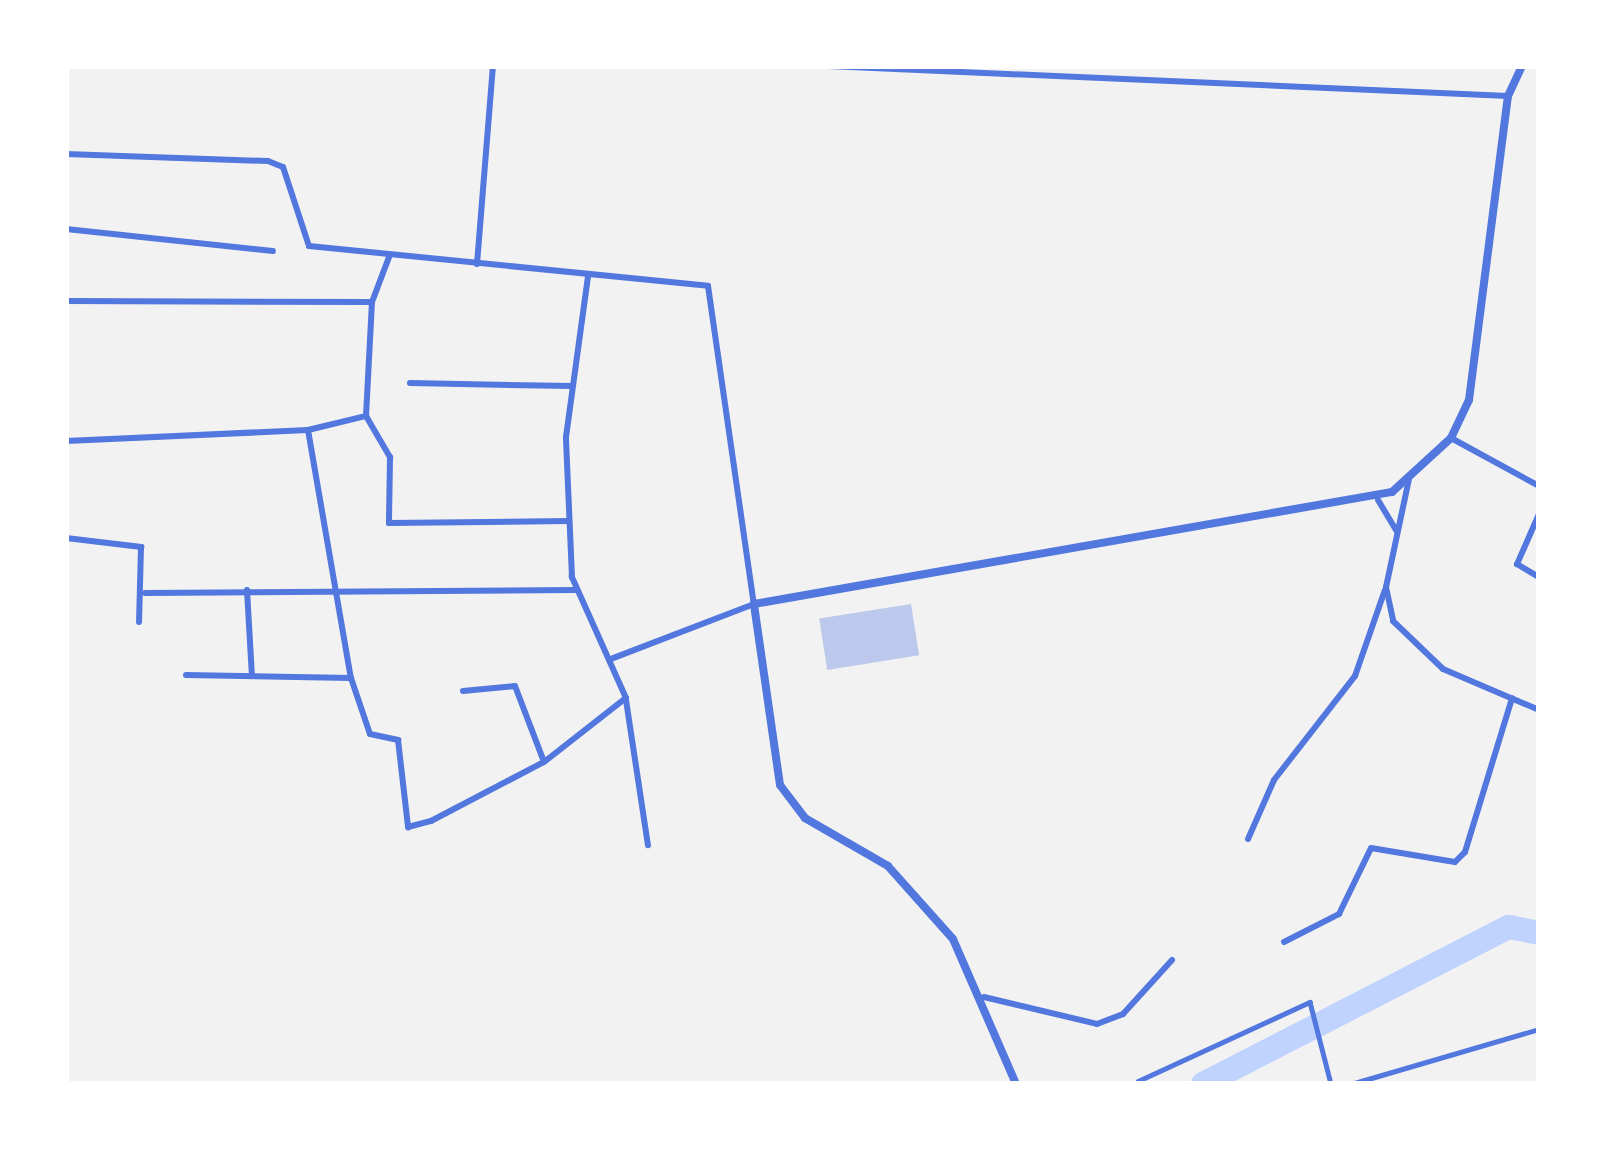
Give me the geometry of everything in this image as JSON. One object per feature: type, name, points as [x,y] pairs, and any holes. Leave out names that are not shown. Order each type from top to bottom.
[{"type":"street","points":[[477,264],[493,66]]},
{"type":"street","points":[[828,66],[1508,96]]},
{"type":"street","points":[[613,658],[754,604],[1378,500],[1409,479],[1451,438],[1483,328],[1508,96],[1522,66]]},
{"type":"street","points":[[66,154],[268,160],[283,167],[309,246],[588,276],[696,276],[708,286],[787,796],[922,900],[984,998],[1016,1084]]},
{"type":"street","points":[[66,229],[273,251]]},
{"type":"street","points":[[389,257],[372,302],[366,416],[390,457],[389,523],[569,521]]},
{"type":"street","points":[[588,276],[572,386],[569,521],[575,590],[613,658],[626,698],[648,844]]},
{"type":"street","points":[[66,301],[372,302]]},
{"type":"street","points":[[410,383],[572,386]]},
{"type":"street","points":[[66,441],[308,430],[366,416]]},
{"type":"street","points":[[308,430],[351,679],[370,734],[398,740],[408,827],[544,762],[626,698]]},
{"type":"street","points":[[1451,438],[1539,486]]},
{"type":"street","points":[[1248,839],[1274,780],[1355,676],[1387,587],[1409,479]]},
{"type":"street","points":[[1378,500],[1397,532]]},
{"type":"street","points":[[1539,514],[1517,564],[1539,578]]},
{"type":"street","points":[[66,538],[141,547],[145,592],[139,622]]},
{"type":"street","points":[[145,592],[338,584],[575,590]]},
{"type":"street","points":[[1387,587],[1393,621],[1421,654],[1539,710]]},
{"type":"street","points":[[247,589],[252,676]]},
{"type":"street","points":[[186,675],[351,679]]},
{"type":"street","points":[[463,691],[515,686],[544,762]]},
{"type":"street","points":[[1284,942],[1339,914],[1371,848],[1455,862],[1512,698]]},
{"type":"street","points":[[984,998],[1096,1024],[1123,1014],[1172,960]]},
{"type":"street","points":[[1138,1081],[1310,1002],[1331,1084]]},
{"type":"street","points":[[1351,1084],[1539,1029]]},
{"type":"building","points":[[911,604],[919,655],[827,670],[819,619]]},
{"type":"waterway","points":[[1203,1084],[1509,927],[1539,933]]}]
